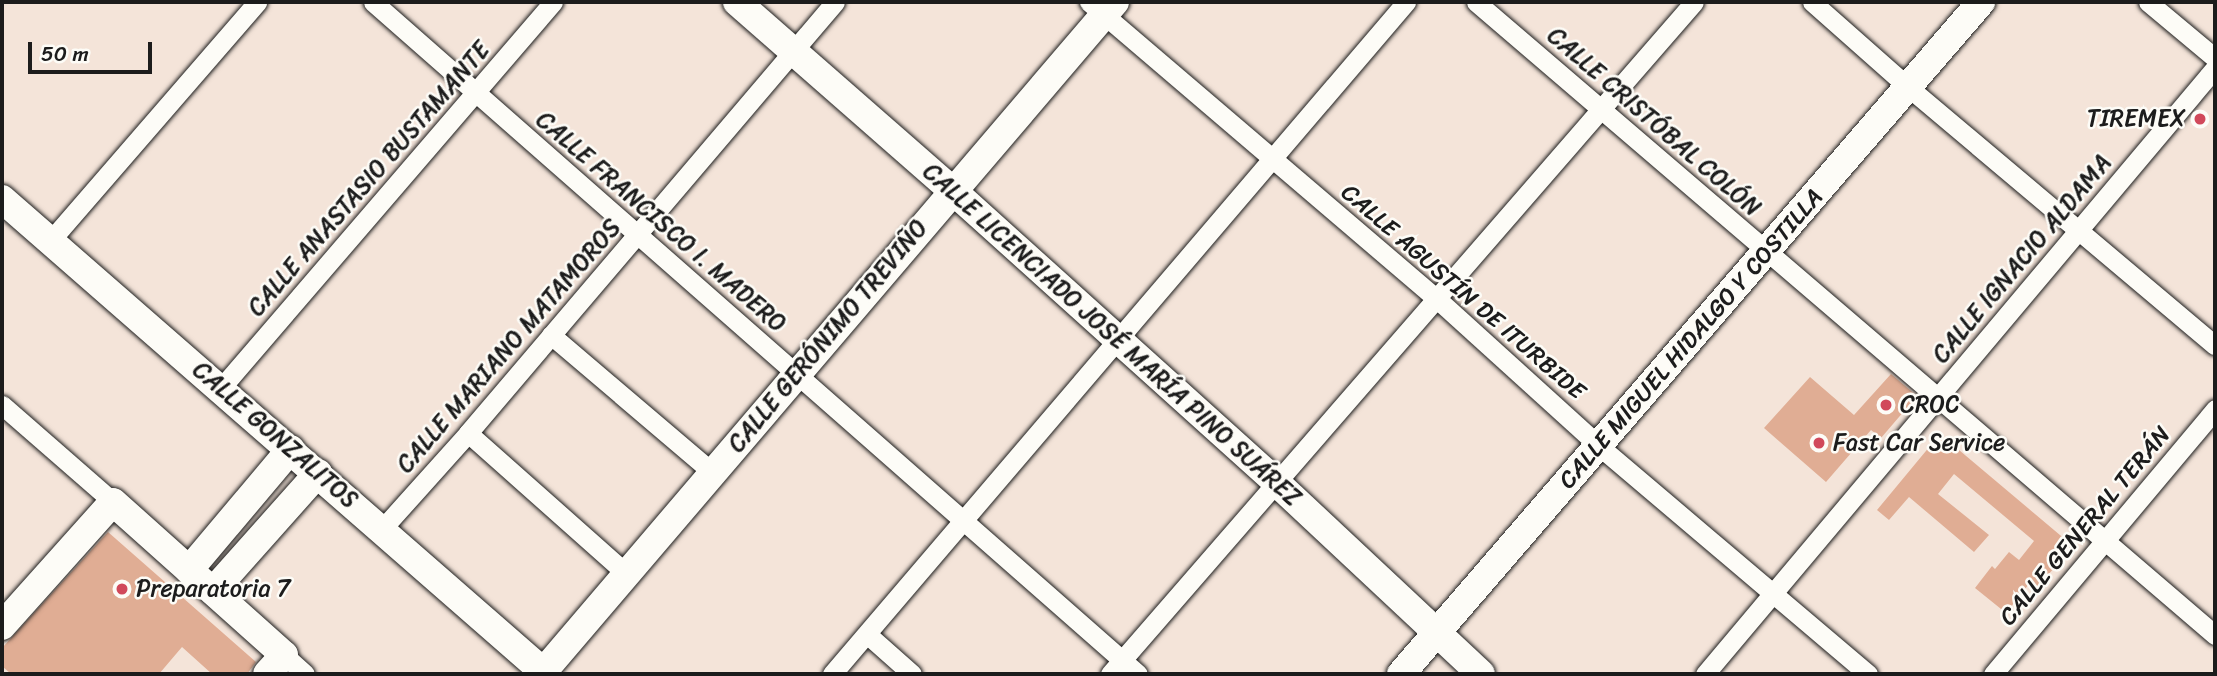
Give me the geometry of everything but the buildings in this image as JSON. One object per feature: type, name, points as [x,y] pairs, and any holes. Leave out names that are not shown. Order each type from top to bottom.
[{"type":"street","points":[[51,240],[257,2]]},
{"type":"street","name":"CALLE FRANCISCO I. MADERO","points":[[373,2],[963,520],[1117,667],[1138,674]]},
{"type":"street","name":"CALLE ANASTASIO BUSTAMANTE","points":[[221,388],[554,2]]},
{"type":"street","name":"CALLE LICENCIADO JOSÉ MARÍA PINO SUÁREZ","points":[[737,2],[952,190],[1277,483],[1481,674]]},
{"type":"street","name":"CALLE MARIANO MATAMOROS","points":[[382,529],[468,433],[835,2]]},
{"type":"street","points":[[832,674],[1406,2]]},
{"type":"street","name":"CALLE CRISTÓBAL COLÓN","points":[[1476,2],[2215,635]]},
{"type":"street","points":[[1117,667],[1694,2]]},
{"type":"street","points":[[1812,2],[1907,86],[2215,345]]},
{"type":"street","name":"CALLE MIGUEL HIDALGO Y COSTILLA","points":[[1401,674],[1981,2]]},
{"type":"street","points":[[2148,2],[2215,58]]},
{"type":"street","name":"CALLE AGUSTÍN DE ITURBIDE","points":[[1103,6],[1274,159],[1436,298],[1599,446],[1868,674]]},
{"type":"street","name":"CALLE GERÓNIMO TREVIÑO","points":[[545,673],[952,190],[1103,6]]},
{"type":"street","name":"CALLE IGNACIO ALDAMA","points":[[1705,674],[2215,68]]},
{"type":"street","name":"CALLE GONZALITOS","points":[[2,199],[545,673]]},
{"type":"street","points":[[551,335],[713,473]]},
{"type":"street","points":[[2,405],[213,591],[276,665],[305,674]]},
{"type":"street","name":"CALLE GENERAL TERÁN","points":[[1993,674],[2215,409]]},
{"type":"street","points":[[468,433],[627,574]]},
{"type":"street","points":[[189,570],[291,449]]},
{"type":"street","points":[[213,591],[318,473]]},
{"type":"street","points":[[3,620],[113,502]]},
{"type":"street","points":[[867,634],[912,674]]},
{"type":"place","name":"TIREMEX","points":[[2200,119]]},
{"type":"place","name":"CROC","points":[[1886,405]]},
{"type":"place","name":"Fast Car Service","points":[[1819,443]]},
{"type":"place","name":"Preparatoria 7","points":[[122,589]]}]
